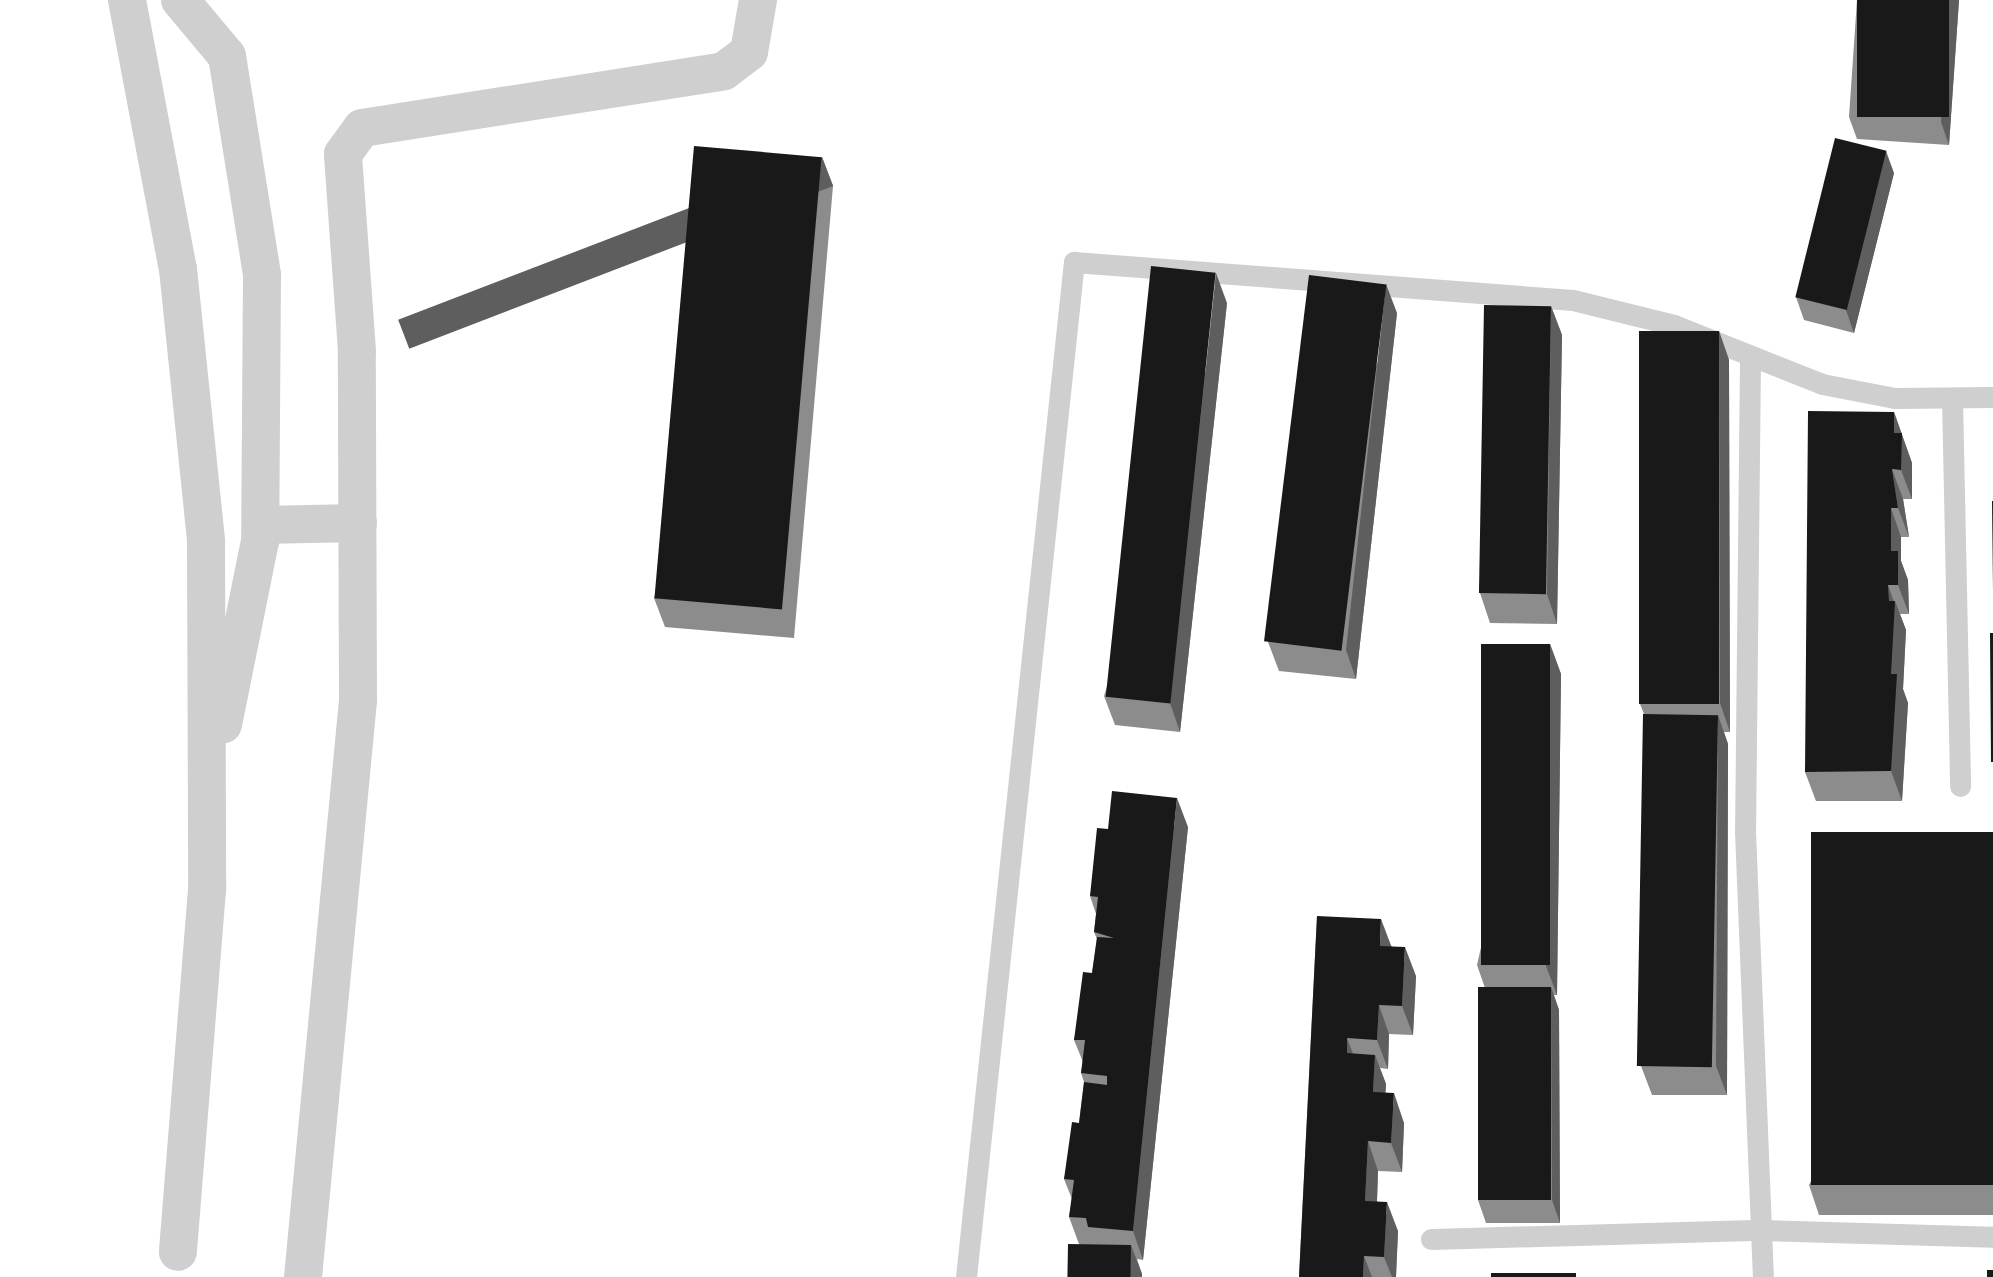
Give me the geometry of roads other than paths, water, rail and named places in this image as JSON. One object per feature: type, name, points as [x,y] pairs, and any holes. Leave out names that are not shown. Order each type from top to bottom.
[{"type":"street","points":[[127,0],[178,269],[206,542],[207,890],[178,1252]]},
{"type":"street","points":[[180,0],[227,56],[262,275],[261,525],[207,802]]},
{"type":"street","points":[[303,1277],[358,700],[358,351],[344,154],[362,128],[724,71],[749,52],[758,0]]},
{"type":"street","points":[[261,525],[358,523]]},
{"type":"lane","points":[[966,1277],[1074,262],[1573,300],[1674,325],[1750,359],[1822,384],[1895,398],[1993,397]]},
{"type":"lane","points":[[1750,359],[1745,831],[1763,1277]]},
{"type":"lane","points":[[1952,398],[1960,786]]},
{"type":"lane","points":[[1432,1239],[1762,1230],[1993,1237]]}]
